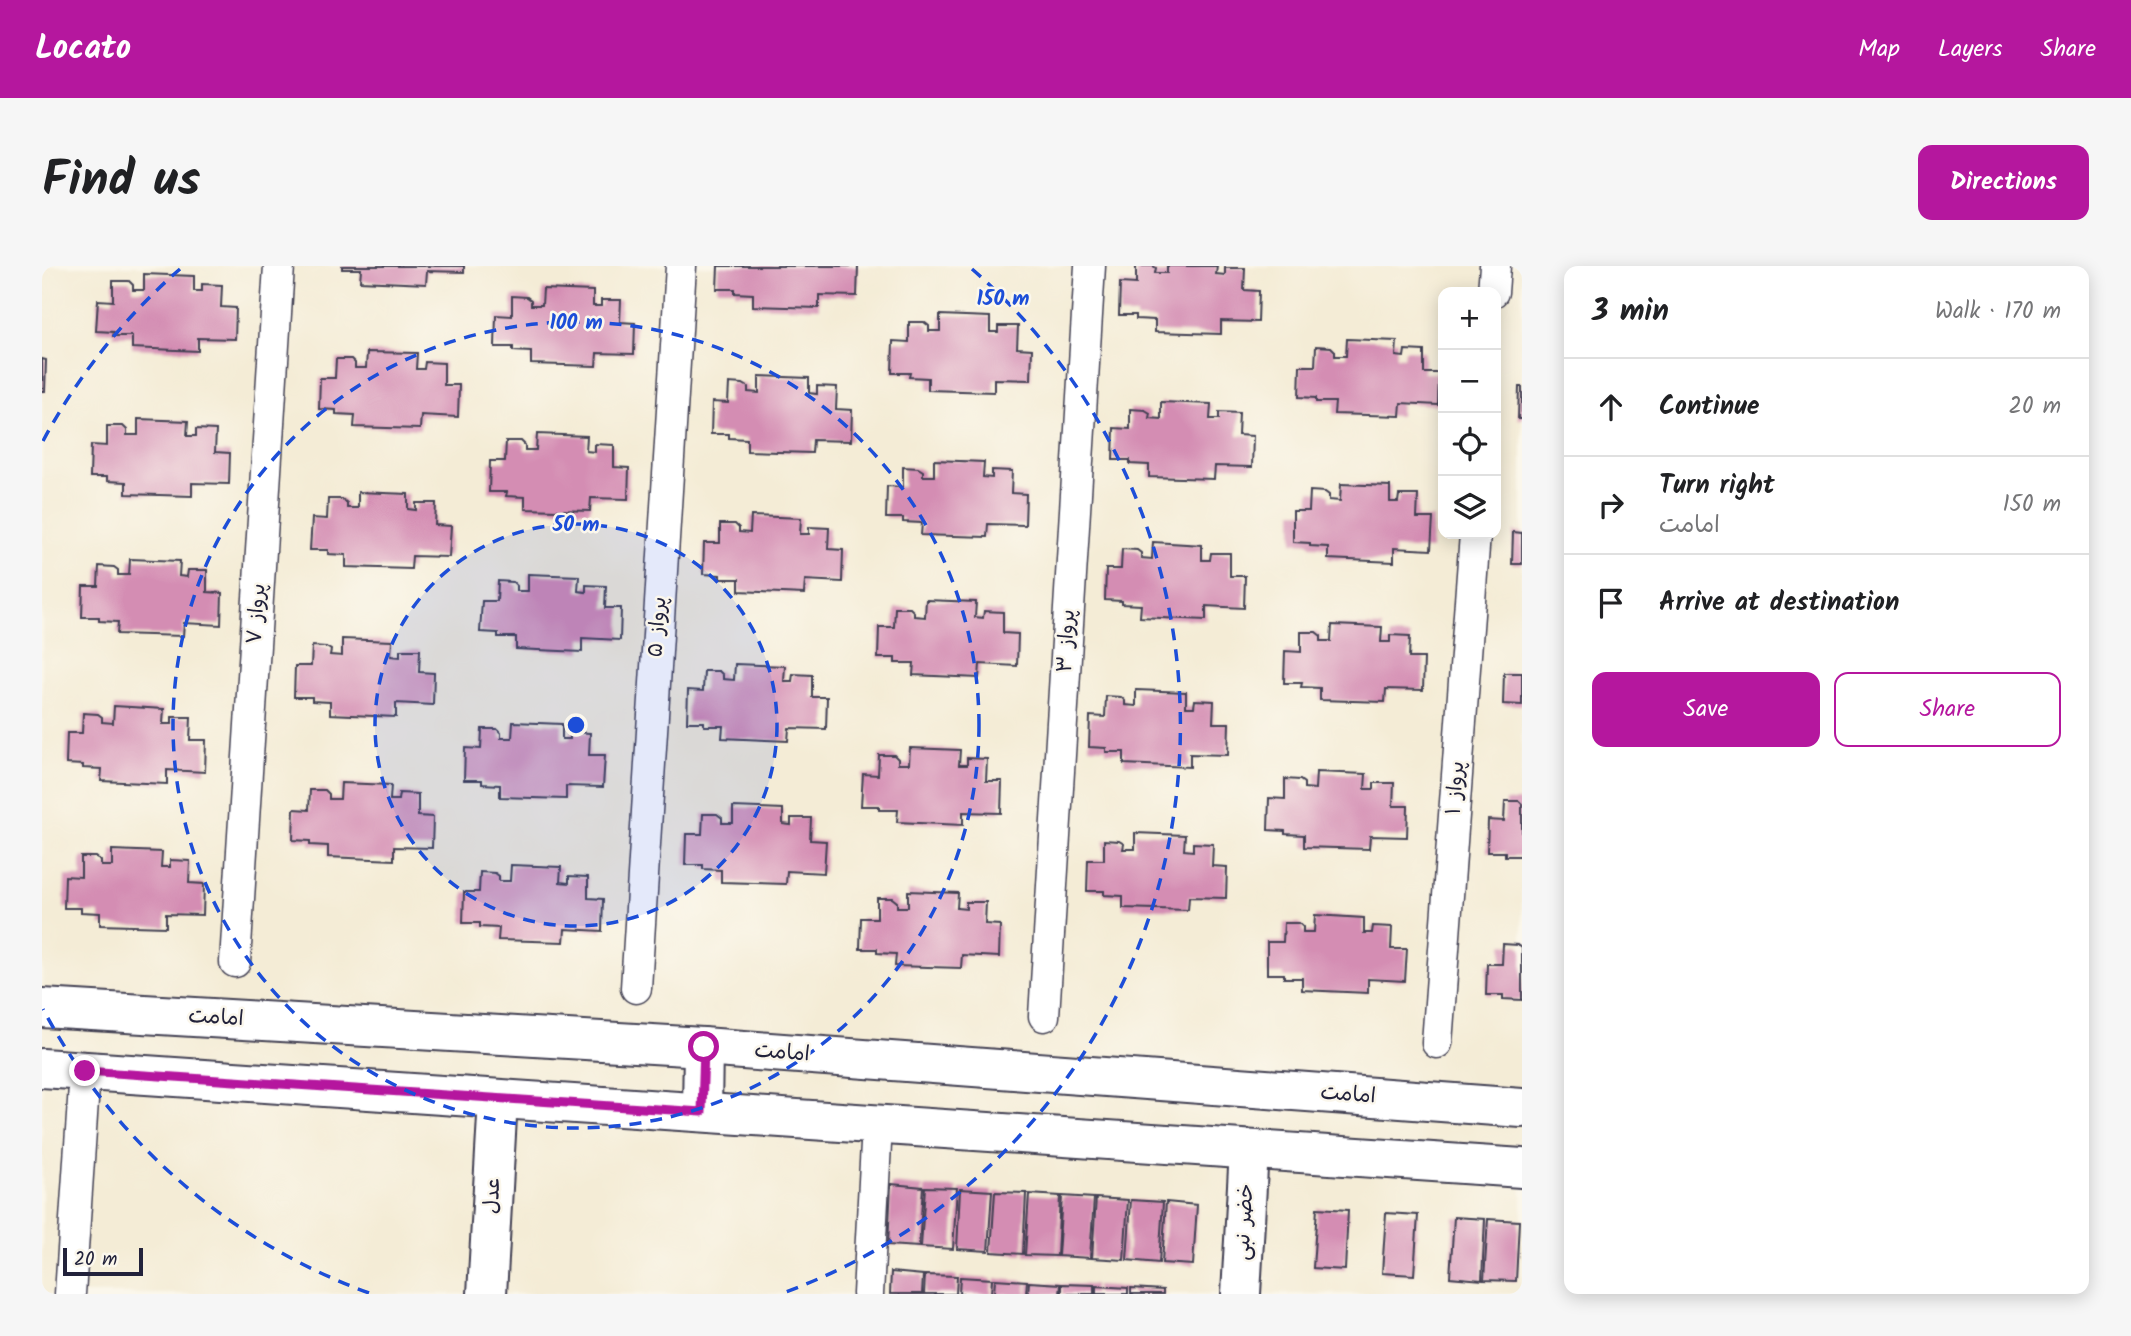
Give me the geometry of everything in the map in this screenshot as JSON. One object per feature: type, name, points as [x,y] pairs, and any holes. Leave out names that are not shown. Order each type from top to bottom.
[{"type":"main road","name":"امامت","points":[[42,1008],[704,1047],[1522,1108]]},
{"type":"main road","points":[[702,1112],[704,1047]]},
{"type":"main road","points":[[42,1068],[1522,1168]]},
{"type":"main road","name":"عدل","points":[[487,1294],[498,1099]]},
{"type":"main road","name":"خضر نبی","points":[[1241,1294],[1249,1150]]},
{"type":"street","name":"پرواز ۷","points":[[235,962],[279,266]]},
{"type":"street","name":"پرواز ۵","points":[[636,988],[681,266]]},
{"type":"street","name":"پرواز ۳","points":[[1044,1016],[1090,266]]},
{"type":"street","points":[[1493,287],[1495,266]]},
{"type":"street","name":"پرواز ۱","points":[[1437,1043],[1475,539]]},
{"type":"street","points":[[70,1294],[85,1071]]},
{"type":"street","points":[[868,1294],[877,1125]]},
{"type":"building","points":[[342,266],[464,266],[464,272],[427,271],[426,284],[360,281],[361,269],[342,269]]},
{"type":"building","points":[[718,266],[858,266],[857,296],[819,295],[819,308],[753,306],[753,294],[735,293],[735,289],[717,289]]},
{"type":"building","points":[[1136,266],[1153,266],[1156,268],[1155,273],[1167,273],[1167,266],[1217,266],[1216,274],[1225,275],[1225,268],[1245,268],[1244,290],[1259,291],[1258,322],[1221,321],[1221,334],[1155,332],[1155,320],[1136,319],[1136,315],[1119,315],[1120,283],[1136,284]]},
{"type":"building","points":[[144,274],[194,276],[194,291],[202,291],[202,284],[222,285],[221,307],[236,308],[235,339],[198,338],[198,351],[132,348],[132,336],[113,336],[114,332],[96,331],[98,300],[113,301],[113,281],[129,281],[133,290],[144,290]]},
{"type":"building","points":[[543,289],[593,291],[593,306],[601,306],[601,300],[621,300],[620,322],[635,323],[634,354],[597,353],[596,366],[531,364],[531,352],[513,351],[513,347],[495,347],[496,315],[512,316],[512,296],[527,297],[531,300],[531,305],[542,305]]},
{"type":"building","points":[[940,315],[990,317],[990,332],[998,332],[998,326],[1018,326],[1017,348],[1032,349],[1031,380],[994,379],[994,392],[928,390],[928,378],[909,377],[910,373],[892,373],[893,341],[909,342],[909,322],[924,322],[929,326],[929,331],[940,331]]},
{"type":"building","points":[[1347,339],[1397,341],[1396,356],[1404,357],[1405,350],[1424,351],[1424,373],[1438,373],[1438,405],[1401,403],[1400,416],[1334,414],[1335,402],[1316,402],[1316,398],[1299,397],[1300,366],[1315,366],[1316,346],[1331,347],[1335,356],[1346,356]]},
{"type":"building","points":[[367,352],[417,353],[416,369],[424,369],[425,362],[444,363],[444,385],[459,385],[458,417],[421,415],[420,429],[354,427],[355,415],[336,414],[336,410],[319,409],[320,378],[335,378],[336,359],[351,359],[355,368],[366,368]]},
{"type":"building","points":[[42,359],[46,360],[45,391],[42,391]]},
{"type":"building","points":[[759,376],[809,378],[809,393],[817,394],[817,386],[837,387],[836,409],[852,410],[851,441],[813,440],[812,453],[747,451],[747,439],[729,438],[729,434],[711,434],[712,402],[728,403],[729,383],[743,384],[748,387],[748,392],[759,393]]},
{"type":"building","points":[[1519,387],[1522,387],[1522,419],[1518,419]]},
{"type":"building","points":[[1161,402],[1211,404],[1210,419],[1219,419],[1219,412],[1239,413],[1238,435],[1253,436],[1252,467],[1215,466],[1214,479],[1149,477],[1149,465],[1130,464],[1130,460],[1113,460],[1114,428],[1130,429],[1130,409],[1145,410],[1150,413],[1149,418],[1161,419]]},
{"type":"building","points":[[138,419],[188,421],[187,436],[196,436],[196,429],[216,430],[215,452],[230,453],[229,484],[192,483],[192,496],[126,494],[126,482],[107,481],[107,477],[90,477],[91,445],[107,446],[107,426],[123,426],[127,435],[138,435]]},
{"type":"building","points":[[537,434],[587,436],[586,451],[595,452],[595,444],[614,445],[614,467],[629,468],[628,499],[591,498],[590,511],[525,509],[525,497],[506,496],[507,492],[489,492],[490,461],[505,461],[506,441],[521,441],[525,450],[536,450]]},
{"type":"building","points":[[934,460],[984,462],[983,477],[992,478],[992,470],[1012,471],[1011,493],[1026,494],[1025,525],[988,524],[987,537],[921,535],[922,523],[903,522],[903,518],[886,518],[887,486],[903,487],[903,467],[918,468],[923,471],[923,476],[934,476]]},
{"type":"building","points":[[1341,484],[1390,486],[1390,502],[1398,502],[1399,495],[1418,495],[1417,518],[1433,518],[1431,550],[1394,548],[1394,562],[1328,559],[1328,547],[1293,542],[1293,511],[1309,511],[1310,491],[1325,492],[1329,495],[1329,500],[1340,501]]},
{"type":"building","points":[[358,492],[408,494],[408,509],[416,510],[416,503],[436,503],[435,525],[451,526],[449,557],[412,556],[411,569],[346,567],[346,555],[328,554],[328,550],[310,550],[312,518],[327,519],[328,499],[342,499],[347,503],[347,508],[358,508]]},
{"type":"building","points":[[751,516],[801,518],[800,534],[809,534],[809,527],[829,528],[828,549],[843,550],[842,582],[805,580],[804,594],[739,591],[739,579],[720,579],[720,575],[703,574],[704,543],[720,543],[720,524],[735,524],[739,532],[750,533]]},
{"type":"building","points":[[1513,532],[1522,533],[1522,564],[1512,564]]},
{"type":"building","points":[[1153,542],[1202,545],[1202,560],[1210,560],[1211,553],[1230,553],[1230,576],[1245,576],[1244,608],[1206,606],[1206,620],[1140,617],[1141,605],[1105,600],[1106,569],[1121,569],[1122,549],[1137,550],[1141,553],[1141,558],[1152,559]]},
{"type":"building","points":[[130,559],[180,561],[179,576],[187,577],[188,570],[207,570],[207,592],[222,593],[221,625],[184,623],[183,636],[117,634],[118,622],[99,621],[99,617],[82,617],[83,586],[98,586],[99,566],[114,567],[118,570],[118,575],[129,575]]},
{"type":"building","points":[[528,574],[579,576],[578,591],[586,592],[586,585],[606,586],[605,608],[621,608],[620,640],[582,638],[582,652],[516,649],[516,637],[498,637],[498,633],[480,632],[482,601],[497,601],[498,581],[513,582],[517,591],[528,591]]},
{"type":"building","points":[[926,600],[976,602],[975,617],[983,618],[984,611],[1003,612],[1003,633],[1018,634],[1017,666],[980,664],[979,678],[913,675],[914,663],[895,663],[895,658],[878,658],[879,627],[894,627],[895,608],[910,608],[914,616],[925,617]]},
{"type":"building","points":[[1332,625],[1382,627],[1381,642],[1390,642],[1390,635],[1410,636],[1409,658],[1424,658],[1423,690],[1386,689],[1385,702],[1320,700],[1320,688],[1301,687],[1302,683],[1284,683],[1285,651],[1301,652],[1301,632],[1316,632],[1321,636],[1321,641],[1331,641]]},
{"type":"building","points":[[342,639],[392,641],[391,656],[400,657],[400,650],[420,650],[419,672],[434,673],[433,705],[396,703],[396,717],[330,714],[330,702],[312,701],[312,697],[294,697],[295,666],[311,666],[312,646],[326,647],[331,650],[330,655],[342,656]]},
{"type":"building","points":[[735,664],[785,666],[784,681],[792,681],[793,674],[812,675],[812,697],[827,697],[826,729],[789,728],[788,741],[722,738],[723,726],[687,722],[688,690],[703,691],[704,671],[719,671],[723,679],[734,680]]},
{"type":"building","points":[[1504,673],[1522,673],[1522,705],[1503,704]]},
{"type":"building","points":[[1136,690],[1186,692],[1186,707],[1194,707],[1195,700],[1214,701],[1213,723],[1229,723],[1228,755],[1190,754],[1190,767],[1124,764],[1124,752],[1106,752],[1106,748],[1089,747],[1090,716],[1105,717],[1106,696],[1121,697],[1125,705],[1136,706]]},
{"type":"building","points":[[114,706],[164,709],[163,724],[172,724],[172,717],[191,717],[190,740],[206,740],[205,772],[167,770],[167,784],[101,781],[102,769],[66,764],[67,733],[82,733],[83,713],[98,714],[102,717],[102,722],[113,723]]},
{"type":"building","points":[[513,722],[562,724],[562,739],[570,739],[570,732],[590,733],[589,755],[605,755],[603,787],[566,786],[566,799],[500,797],[500,785],[482,784],[482,780],[464,780],[465,748],[481,749],[482,729],[497,729],[501,738],[512,738]]},
{"type":"building","points":[[910,748],[960,750],[959,765],[967,765],[967,758],[987,759],[986,781],[1002,781],[1001,813],[963,812],[963,825],[897,822],[898,810],[861,806],[863,774],[878,775],[879,755],[894,755],[898,764],[909,764]]},
{"type":"building","points":[[1316,772],[1366,774],[1365,789],[1374,789],[1374,783],[1394,783],[1393,806],[1408,806],[1407,837],[1370,836],[1369,849],[1304,847],[1304,835],[1268,830],[1269,798],[1285,799],[1285,779],[1300,780],[1304,783],[1304,788],[1315,789]]},
{"type":"building","points":[[341,783],[391,785],[390,800],[398,800],[399,793],[418,794],[418,816],[433,817],[432,848],[394,847],[394,860],[328,857],[328,846],[293,840],[294,809],[309,810],[310,790],[325,790],[329,799],[340,799]]},
{"type":"building","points":[[1505,801],[1519,801],[1522,804],[1522,856],[1487,852],[1488,820],[1504,821]]},
{"type":"building","points":[[733,807],[783,809],[783,824],[791,825],[791,818],[811,818],[810,840],[826,841],[824,873],[787,871],[786,884],[721,882],[721,870],[703,869],[703,865],[685,865],[686,834],[702,834],[703,814],[717,814],[722,818],[722,823],[733,823]]},
{"type":"building","points":[[1135,833],[1185,835],[1184,850],[1193,851],[1193,843],[1213,844],[1212,866],[1227,867],[1226,898],[1189,897],[1188,910],[1123,908],[1123,896],[1104,895],[1104,891],[1087,891],[1088,860],[1104,860],[1104,840],[1119,841],[1124,844],[1123,849],[1135,849]]},
{"type":"building","points":[[112,850],[162,852],[161,867],[170,867],[170,860],[190,861],[189,883],[204,884],[203,915],[166,914],[166,927],[100,925],[100,913],[81,912],[81,908],[64,908],[65,876],[81,877],[81,857],[96,857],[101,861],[101,866],[112,866]]},
{"type":"building","points":[[511,865],[561,867],[560,882],[569,883],[569,876],[588,877],[588,898],[603,899],[602,931],[565,929],[564,942],[498,940],[499,928],[480,927],[480,923],[463,923],[464,892],[479,892],[480,872],[495,873],[499,876],[499,881],[510,881]]},
{"type":"building","points":[[908,891],[958,893],[957,908],[966,909],[966,902],[986,902],[985,924],[1000,925],[999,957],[962,955],[961,968],[895,966],[896,954],[877,953],[877,949],[860,949],[861,918],[877,918],[877,898],[892,898],[897,902],[897,907],[908,907]]},
{"type":"building","points":[[1315,915],[1364,918],[1364,933],[1372,933],[1373,926],[1392,927],[1391,949],[1407,949],[1405,981],[1368,979],[1368,993],[1302,990],[1302,978],[1267,974],[1267,942],[1283,942],[1284,923],[1299,923],[1303,932],[1314,932]]},
{"type":"building","points":[[1503,944],[1518,945],[1522,948],[1522,1000],[1503,999],[1503,995],[1486,995],[1487,964],[1502,964]]},
{"type":"building","points":[[891,1184],[923,1187],[919,1247],[888,1245]]},
{"type":"building","points":[[925,1187],[957,1188],[953,1249],[921,1247]]},
{"type":"building","points":[[960,1189],[992,1191],[988,1251],[957,1249]]},
{"type":"building","points":[[995,1192],[1026,1193],[1023,1254],[991,1252]]},
{"type":"building","points":[[1029,1194],[1060,1196],[1057,1256],[1025,1255]]},
{"type":"building","points":[[1062,1196],[1094,1198],[1090,1258],[1058,1256]]},
{"type":"building","points":[[1096,1198],[1128,1200],[1124,1260],[1092,1258]]},
{"type":"building","points":[[1131,1200],[1163,1202],[1159,1263],[1127,1260]]},
{"type":"building","points":[[1166,1202],[1197,1205],[1193,1265],[1162,1263]]},
{"type":"building","points":[[1317,1208],[1348,1210],[1345,1270],[1313,1268]]},
{"type":"building","points":[[1386,1213],[1418,1215],[1414,1275],[1382,1273]]},
{"type":"building","points":[[1454,1217],[1485,1219],[1482,1280],[1450,1277]]},
{"type":"building","points":[[1488,1219],[1519,1221],[1516,1281],[1484,1280]]},
{"type":"building","points":[[891,1272],[923,1275],[922,1294],[890,1294]]},
{"type":"building","points":[[925,1275],[957,1276],[956,1294],[924,1294]]},
{"type":"building","points":[[960,1277],[992,1279],[991,1294],[959,1294]]},
{"type":"building","points":[[995,1279],[1027,1281],[1026,1294],[994,1294]]},
{"type":"building","points":[[1029,1282],[1061,1284],[1060,1294],[1028,1294]]},
{"type":"building","points":[[1062,1284],[1094,1285],[1094,1294],[1062,1294]]},
{"type":"building","points":[[1096,1286],[1128,1288],[1128,1294],[1096,1294]]},
{"type":"building","points":[[1131,1288],[1163,1290],[1163,1294],[1131,1294]]},
{"type":"route","points":[[85,1071],[702,1112],[704,1047]]}]
